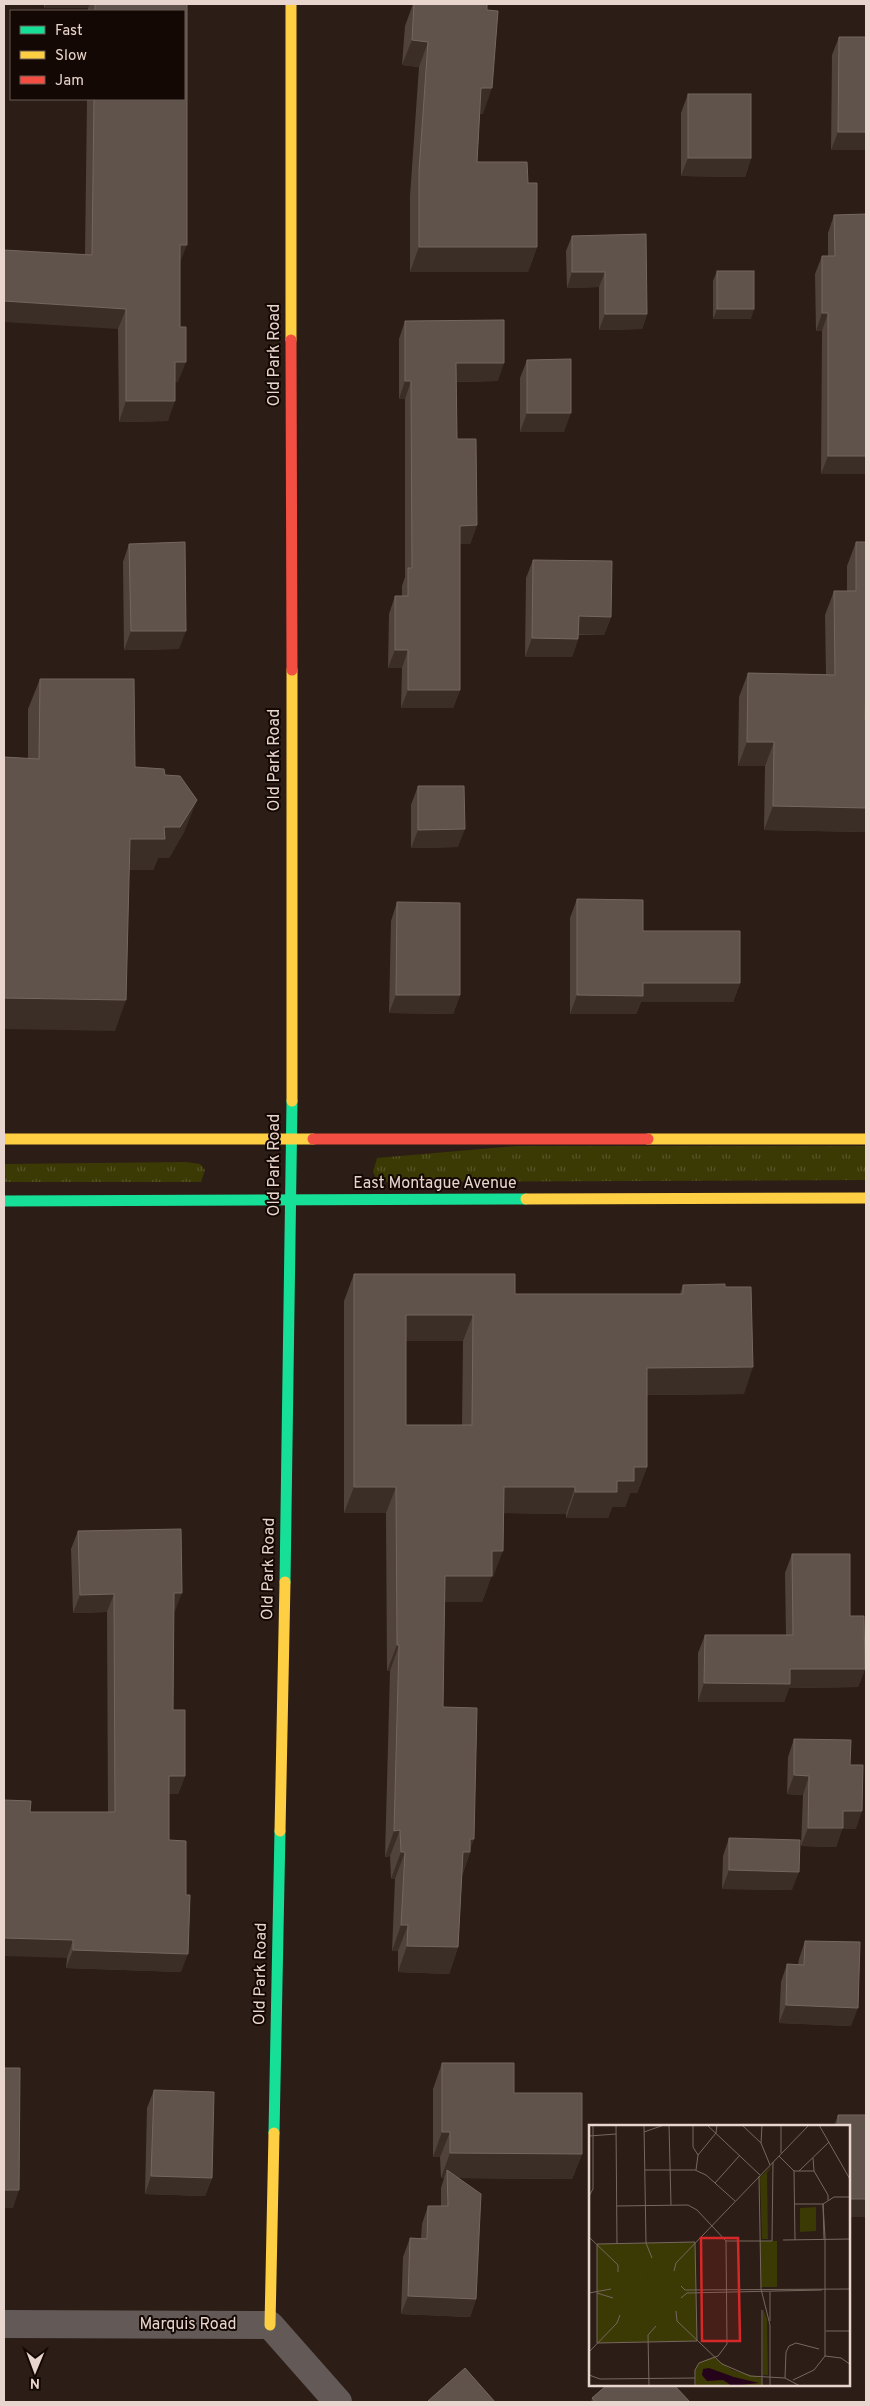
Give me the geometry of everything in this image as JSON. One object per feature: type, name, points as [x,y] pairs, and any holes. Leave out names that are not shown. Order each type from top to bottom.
[{"type":"street","name":"Old Park Road","points":[[270,2325],[292,1201],[291,4]]},
{"type":"street","points":[[4,1139],[866,1139]]},
{"type":"street","name":"East Montague Avenue","points":[[4,1201],[866,1198]]},
{"type":"street","name":"Marquis Road","points":[[4,2324],[270,2325]]},
{"type":"street","points":[[270,2325],[338,2402]]},
{"type":"green space","points":[[517,1146],[866,1146],[866,1180],[384,1182],[377,1180],[373,1172],[377,1158]]},
{"type":"green space","points":[[186,1162],[200,1164],[205,1170],[201,1182],[4,1182],[4,1164]]},
{"type":"building","points":[[95,4],[187,4],[187,245],[180,245],[180,327],[186,327],[186,362],[175,362],[175,401],[126,401],[126,309],[4,301],[4,250],[92,255],[94,100],[185,100],[185,10],[95,10]]},
{"type":"building","points":[[414,4],[487,4],[487,10],[498,11],[492,88],[481,88],[477,162],[527,162],[528,183],[537,183],[537,247],[419,247],[419,171],[428,42],[412,40]]},
{"type":"building","points":[[839,37],[866,37],[866,132],[838,132]]},
{"type":"building","points":[[688,94],[751,94],[751,158],[688,158]]},
{"type":"building","points":[[866,214],[866,456],[828,456],[828,313],[822,313],[822,256],[835,256],[834,215]]},
{"type":"building","points":[[646,234],[647,314],[605,314],[605,272],[572,272],[572,236]]},
{"type":"building","points":[[717,271],[754,271],[754,309],[717,309]]},
{"type":"building","points":[[504,320],[504,363],[456,363],[457,439],[476,439],[477,525],[460,526],[460,690],[408,690],[408,650],[395,650],[395,596],[408,596],[408,568],[412,568],[411,381],[405,381],[405,321]]},
{"type":"building","points":[[571,359],[571,413],[527,413],[527,360]]},
{"type":"building","points":[[185,542],[186,631],[131,631],[129,544]]},
{"type":"building","points":[[856,542],[866,542],[866,808],[773,806],[774,742],[747,742],[748,673],[835,675],[834,591],[856,591]]},
{"type":"building","points":[[533,560],[612,561],[611,617],[579,616],[578,639],[532,638]]},
{"type":"building","points":[[40,679],[134,679],[135,767],[164,769],[165,775],[180,776],[197,800],[180,827],[164,827],[165,839],[130,839],[126,1000],[4,998],[4,757],[39,759]]},
{"type":"building","points":[[418,786],[464,786],[465,829],[418,830]]},
{"type":"building","points":[[577,899],[643,900],[643,931],[740,931],[740,983],[643,983],[643,996],[577,995]]},
{"type":"building","points":[[397,902],[460,903],[460,995],[396,995]]},
{"type":"building","points":[[354,1274],[515,1274],[515,1294],[683,1294],[683,1285],[725,1284],[725,1287],[751,1287],[753,1367],[647,1368],[647,1467],[634,1467],[634,1481],[617,1481],[617,1492],[575,1492],[575,1487],[504,1487],[503,1551],[492,1551],[492,1576],[445,1576],[443,1707],[477,1708],[474,1839],[470,1839],[470,1852],[463,1852],[458,1947],[407,1946],[408,1925],[401,1925],[405,1852],[401,1852],[400,1830],[394,1831],[399,1645],[397,1645],[396,1487],[354,1487]],"holes":[[[406,1315],[473,1315],[472,1425],[406,1425]]]},
{"type":"building","points":[[181,1529],[182,1593],[174,1593],[173,1710],[185,1710],[185,1776],[169,1776],[169,1840],[186,1841],[186,1895],[190,1895],[188,1954],[73,1950],[73,1940],[4,1938],[4,1800],[31,1801],[30,1812],[115,1812],[114,1594],[80,1595],[78,1531]]},
{"type":"building","points":[[792,1554],[850,1554],[850,1616],[864,1616],[865,1669],[790,1669],[790,1684],[704,1683],[705,1635],[793,1635]]},
{"type":"building","points":[[794,1739],[851,1740],[850,1765],[863,1765],[862,1811],[843,1811],[843,1828],[808,1828],[809,1776],[794,1775]]},
{"type":"building","points":[[729,1838],[800,1840],[799,1872],[729,1870]]},
{"type":"building","points":[[805,1941],[860,1942],[858,2008],[786,2005],[787,1964],[804,1965]]},
{"type":"building","points":[[442,2063],[514,2063],[514,2093],[582,2093],[582,2154],[450,2153],[450,2132],[442,2132]]},
{"type":"building","points":[[4,2068],[20,2068],[19,2190],[4,2190]]},
{"type":"building","points":[[154,2090],[214,2092],[212,2178],[151,2176]]},
{"type":"building","points":[[838,2115],[866,2115],[866,2199],[850,2199],[850,2125],[838,2125]]},
{"type":"building","points":[[447,2170],[481,2194],[476,2299],[408,2296],[410,2238],[427,2239],[428,2206],[448,2206]]},
{"type":"building","points":[[465,2368],[495,2402],[428,2401]]},
{"type":"building","points":[[606,2386],[675,2386],[690,2402],[596,2402],[592,2398]]},
{"type":"traffic: fast","points":[[285,1582],[292,1101]]},
{"type":"traffic: fast","points":[[4,1201],[526,1199]]},
{"type":"traffic: fast","points":[[274,2133],[280,1831]]},
{"type":"traffic: slow","points":[[291,4],[291,340]]},
{"type":"traffic: slow","points":[[292,670],[292,1101]]},
{"type":"traffic: slow","points":[[4,1139],[313,1139]]},
{"type":"traffic: slow","points":[[648,1139],[866,1139]]},
{"type":"traffic: slow","points":[[526,1199],[866,1198]]},
{"type":"traffic: slow","points":[[280,1831],[285,1582]]},
{"type":"traffic: slow","points":[[270,2325],[274,2133]]},
{"type":"traffic: jam","points":[[291,340],[292,670]]},
{"type":"traffic: jam","points":[[313,1139],[648,1139]]}]
